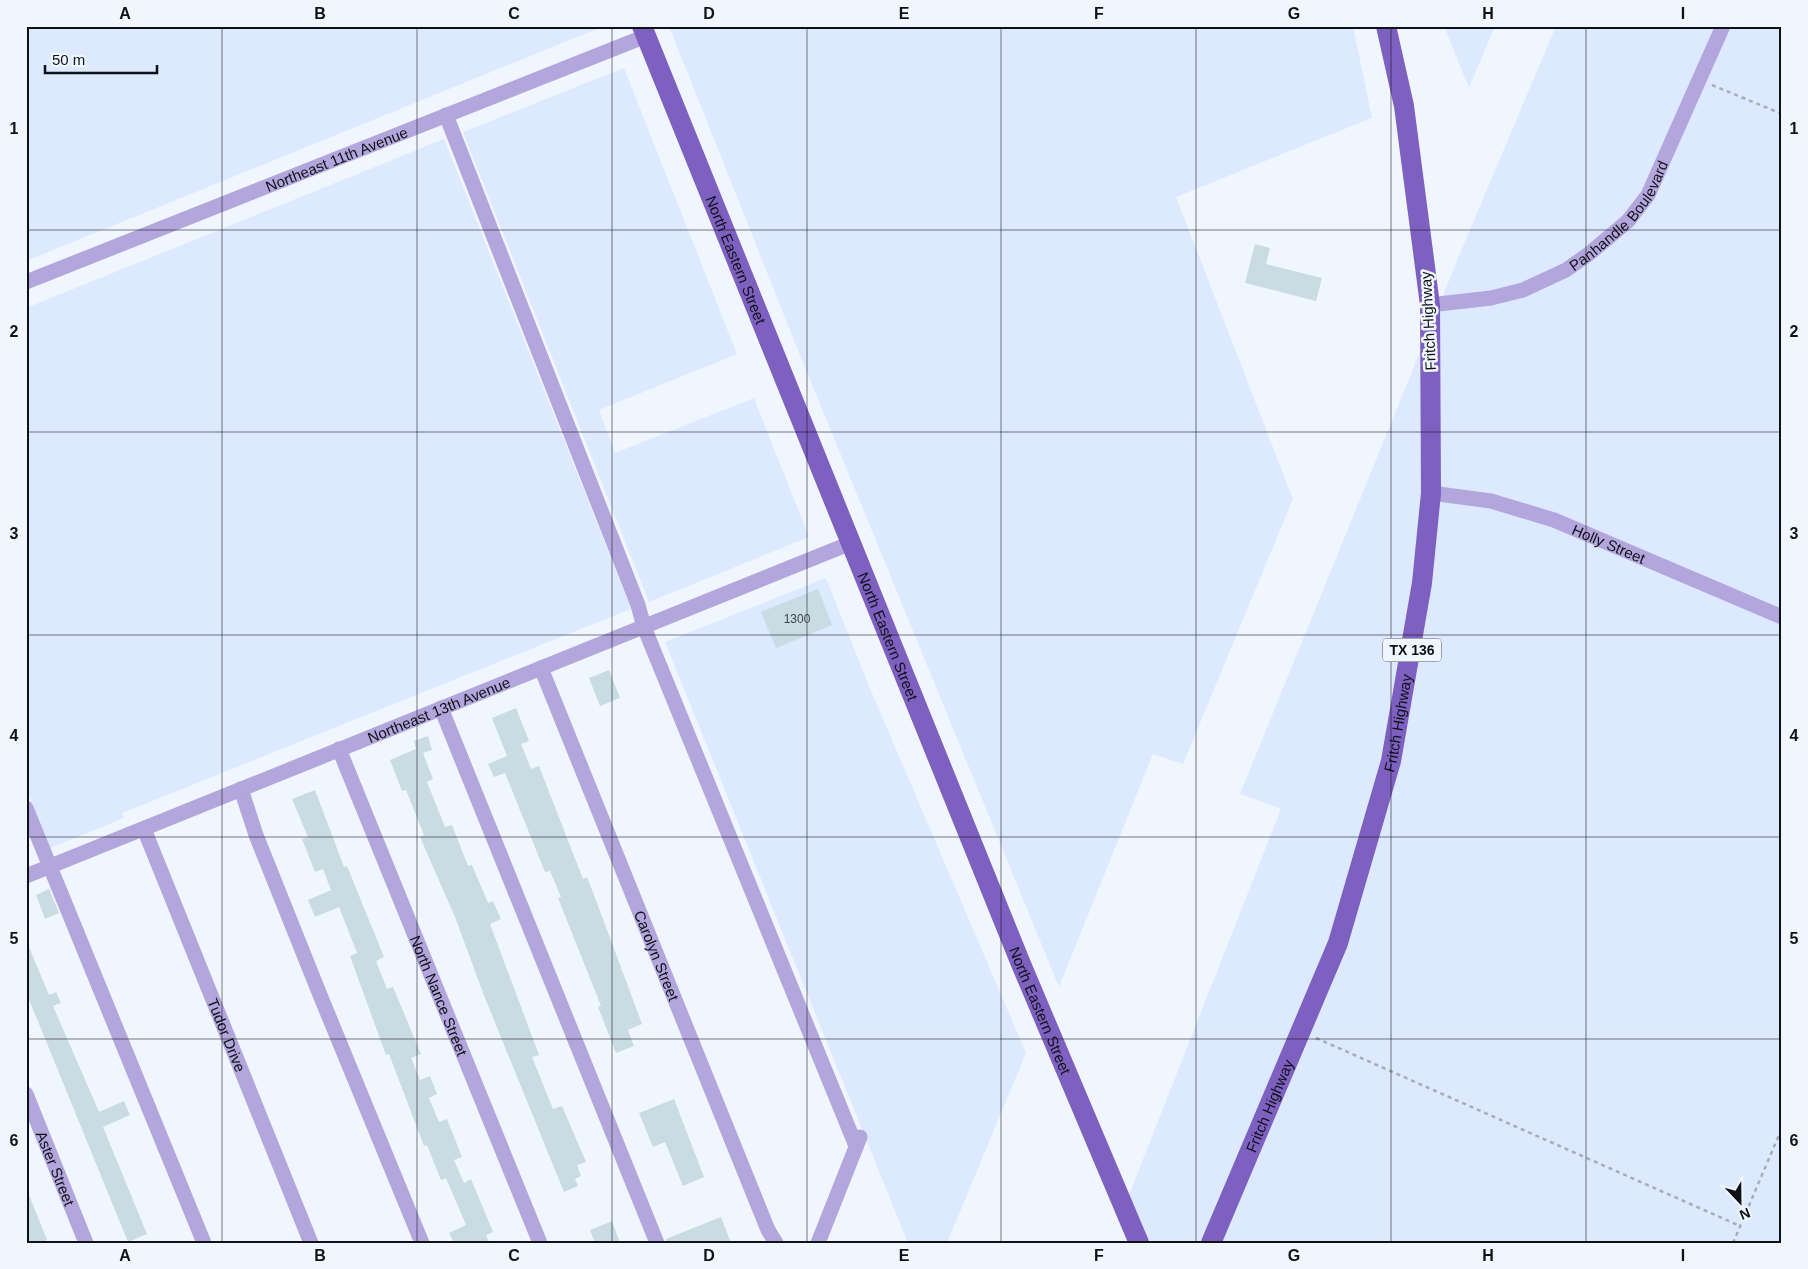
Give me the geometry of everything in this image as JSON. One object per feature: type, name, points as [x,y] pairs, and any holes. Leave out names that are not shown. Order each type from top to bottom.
[{"type":"main road","name":"Fritch Highway","points":[[1211,1243],[1338,943],[1391,761],[1421,592],[1431,493],[1430,306],[1404,106],[1386,26]]},
{"type":"main road","name":"North Eastern Street","points":[[644,31],[1021,964],[1139,1243]]},
{"type":"street","name":"Panhandle Boulevard","points":[[1430,306],[1491,298],[1523,290],[1566,270],[1590,253],[1628,220],[1648,195],[1700,80],[1722,26]]},
{"type":"street","name":"Northeast 11th Avenue","points":[[26,282],[446,115],[644,31]]},
{"type":"street","points":[[446,115],[638,605],[644,627],[858,1141],[818,1243]]},
{"type":"street","name":"Holly Street","points":[[1431,493],[1491,502],[1554,520],[1782,617]]},
{"type":"street","name":"Northeast 13th Avenue","points":[[26,876],[851,542]]},
{"type":"street","name":"Carolyn Street","points":[[540,668],[768,1230],[776,1243]]},
{"type":"street","points":[[441,708],[657,1243]]},
{"type":"street","name":"North Nance Street","points":[[339,749],[540,1243]]},
{"type":"street","points":[[241,789],[256,835],[422,1243]]},
{"type":"street","points":[[26,808],[204,1243]]},
{"type":"street","name":"Tudor Drive","points":[[144,829],[311,1243]]},
{"type":"street","name":"Aster Street","points":[[26,1094],[86,1243]]},
{"type":"path","points":[[1700,80],[1782,114]]},
{"type":"path","points":[[1300,1030],[1740,1226]]},
{"type":"path","points":[[1733,1243],[1782,1128]]},
{"type":"shaded area","points":[[26,26],[604,26],[26,261]]},
{"type":"shaded area","points":[[669,26],[1353,26],[1372,118],[1176,197],[1293,499],[1183,764],[1153,754],[1059,987],[797,348]]},
{"type":"shaded area","points":[[1444,26],[1495,26],[1469,88]]},
{"type":"shaded area","points":[[1556,26],[1782,26],[1782,1243],[1144,1243],[1127,1200],[1281,809],[1240,794],[1461,251]]},
{"type":"shaded area","points":[[624,68],[737,354],[599,410],[615,453],[754,398],[809,537],[649,602],[463,132]]},
{"type":"shaded area","points":[[444,139],[631,609],[122,813],[124,818],[50,848],[26,788],[26,308]]},
{"type":"shaded area","points":[[826,578],[869,686],[1026,1053],[947,1243],[908,1243],[665,642]]},
{"type":"building","points":[[1255,244],[1270,248],[1266,264],[1322,278],[1316,301],[1245,283]]},
{"type":"building","points":[[818,589],[832,625],[776,648],[761,612]]},
{"type":"building","points":[[609,670],[620,698],[600,706],[589,678]]},
{"type":"building","points":[[516,708],[529,741],[521,744],[531,769],[539,766],[583,879],[587,877],[642,1024],[628,1030],[634,1046],[616,1053],[598,1007],[601,1006],[558,898],[561,897],[550,871],[545,872],[505,773],[494,777],[488,764],[507,756],[492,718]]},
{"type":"building","points":[[428,736],[432,750],[423,753],[433,779],[427,782],[445,827],[452,825],[468,866],[472,865],[488,903],[493,901],[501,919],[490,924],[539,1055],[532,1057],[553,1109],[562,1106],[586,1162],[577,1165],[581,1176],[575,1179],[578,1186],[564,1192],[485,998],[455,917],[420,837],[424,835],[406,790],[402,791],[390,760],[416,749],[414,741]]},
{"type":"building","points":[[315,790],[344,867],[347,866],[384,957],[376,961],[387,989],[393,987],[421,1054],[411,1058],[420,1080],[430,1076],[437,1094],[429,1098],[439,1122],[447,1119],[462,1157],[454,1160],[464,1183],[471,1179],[493,1232],[486,1235],[489,1243],[454,1243],[449,1233],[466,1225],[446,1178],[441,1180],[427,1145],[424,1146],[389,1054],[386,1055],[350,956],[357,953],[339,907],[315,917],[308,900],[331,890],[323,869],[315,872],[302,839],[308,837],[292,799]]},
{"type":"building","points":[[49,889],[59,913],[45,919],[36,895]]},
{"type":"building","points":[[26,940],[49,995],[56,992],[61,1003],[53,1006],[99,1112],[124,1101],[130,1115],[103,1127],[147,1234],[128,1242],[26,992]]},
{"type":"building","points":[[674,1099],[704,1177],[683,1186],[665,1142],[653,1147],[639,1113]]},
{"type":"building","points":[[27,1190],[47,1240],[40,1243],[26,1243]]},
{"type":"building","points":[[721,1217],[731,1243],[666,1243],[666,1239]]},
{"type":"building","points":[[612,1221],[620,1243],[595,1243],[590,1230]]}]
